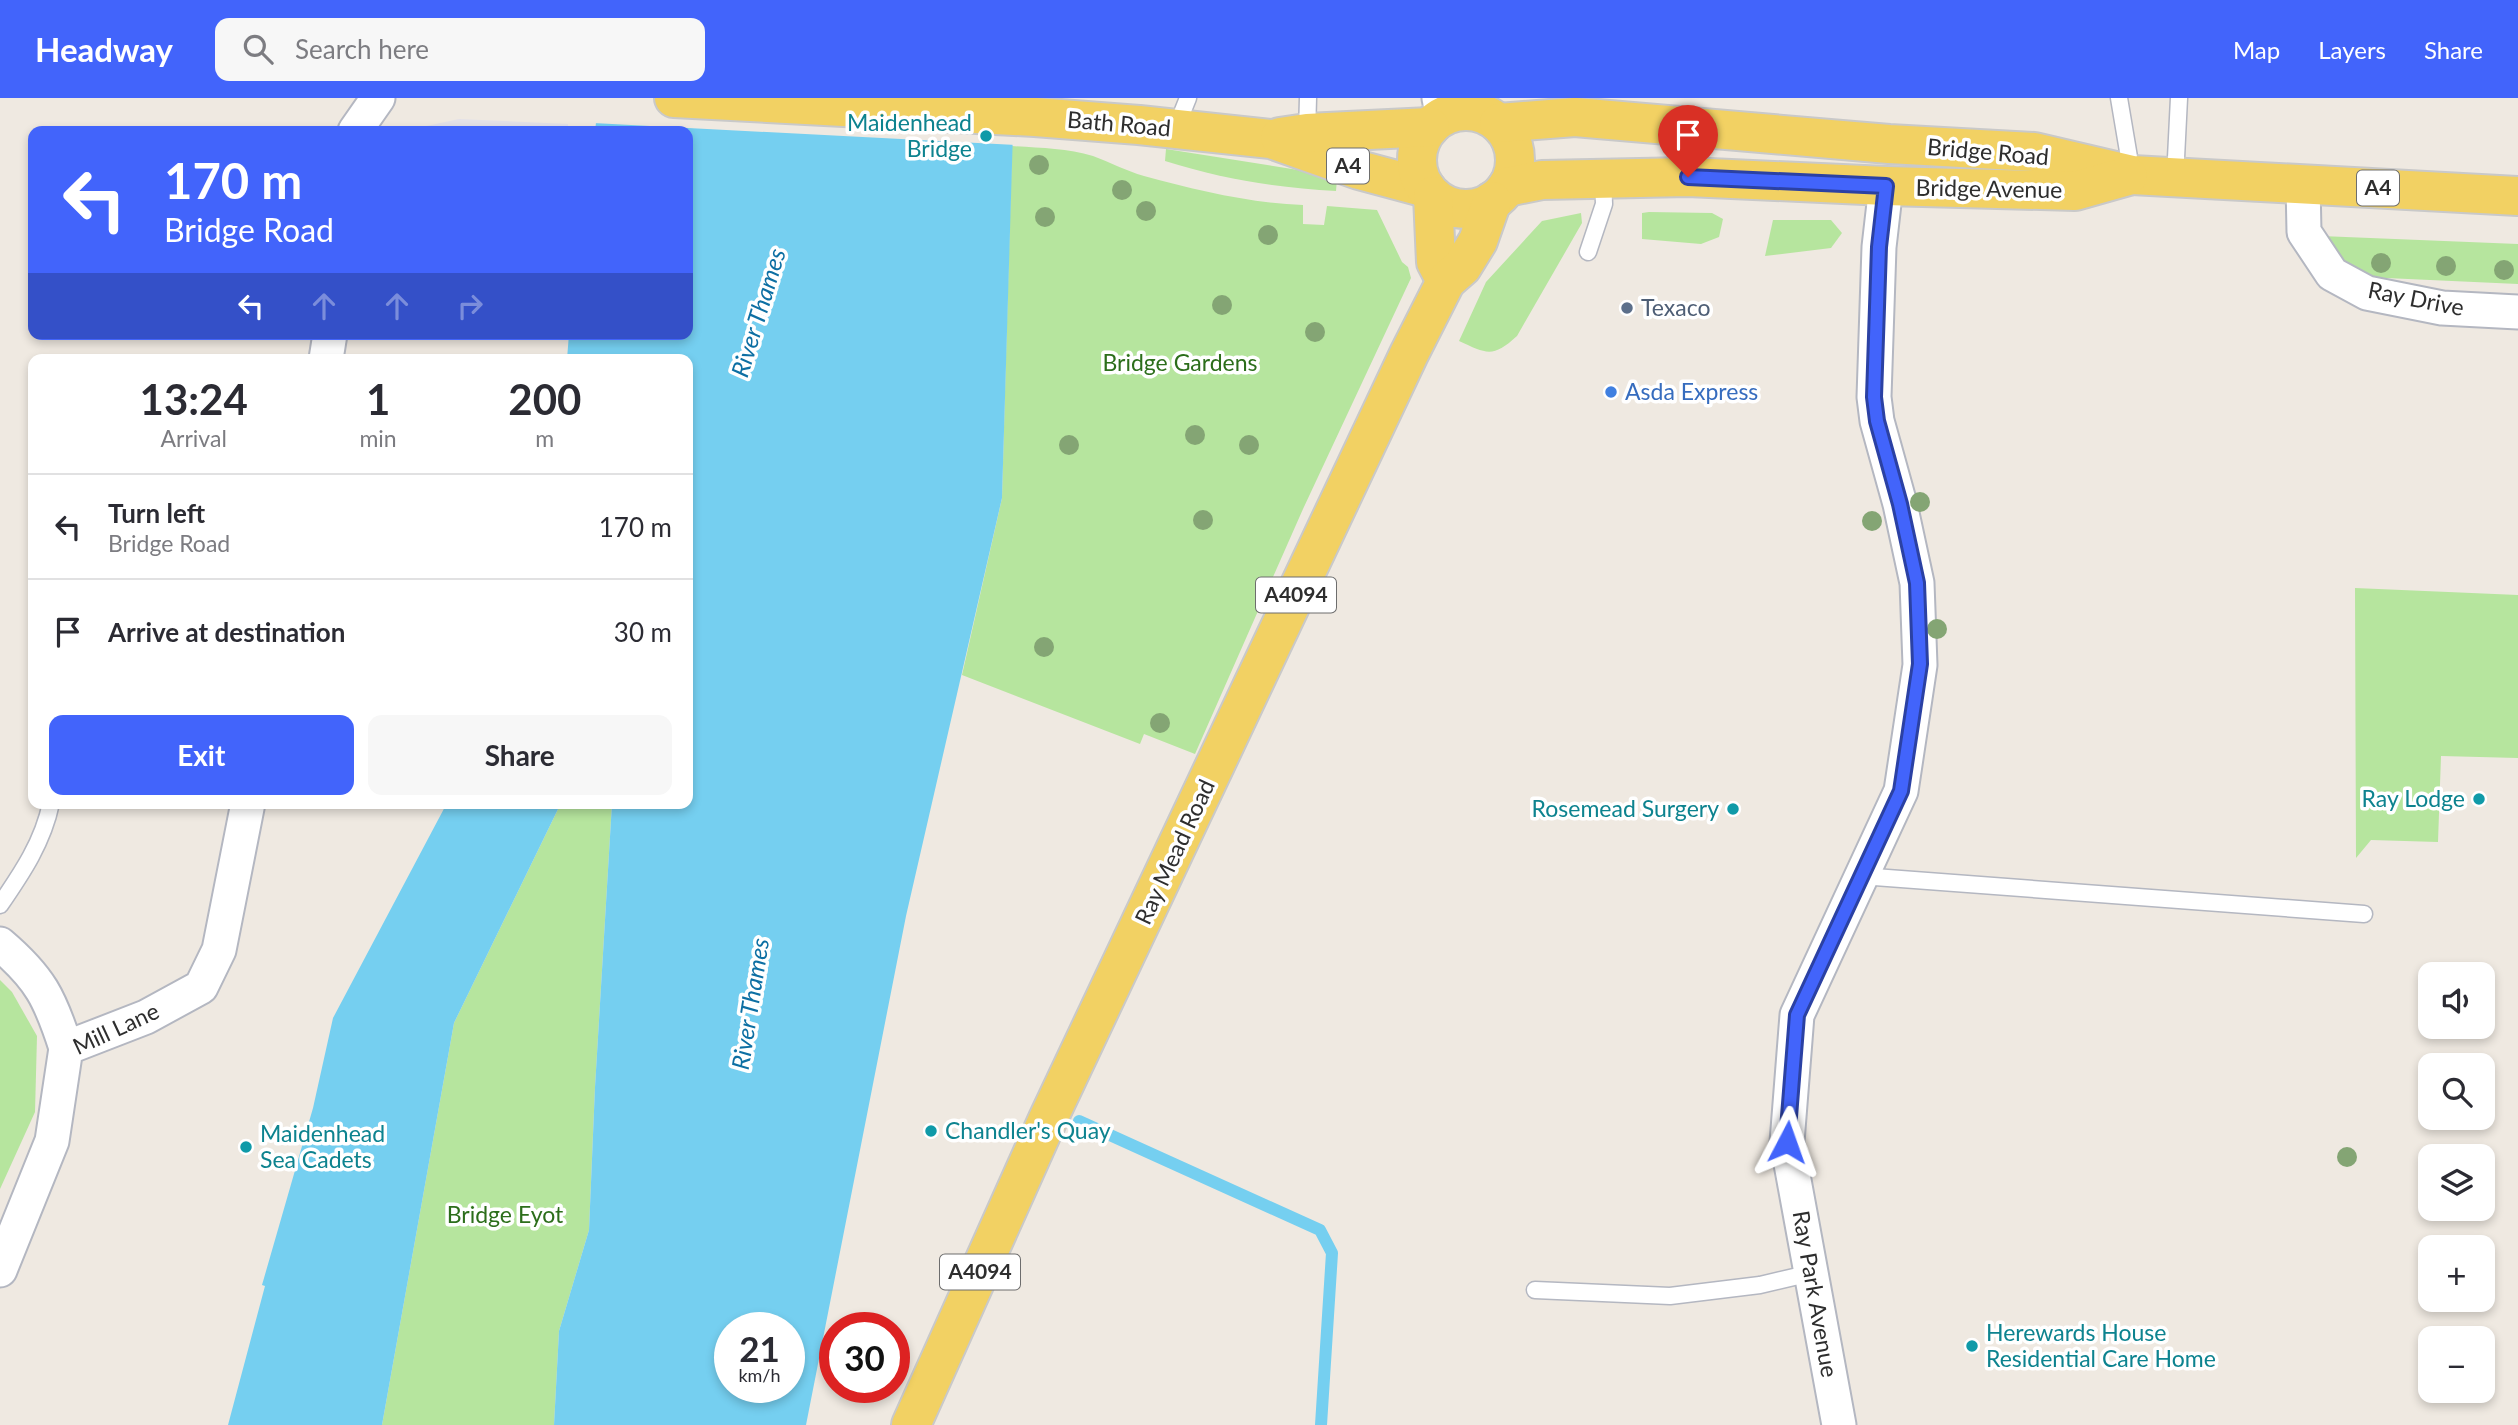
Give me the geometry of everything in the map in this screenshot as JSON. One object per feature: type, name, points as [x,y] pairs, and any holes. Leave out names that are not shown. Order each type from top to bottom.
[{"type":"main road","name":"Bath Road","points":[[674,98],[1008,115],[1168,117],[1295,123],[1472,111],[1499,123]]},
{"type":"main road","name":"Bridge Road","points":[[1499,123],[1569,107],[1889,144],[2034,152],[2132,175],[2518,196]]},
{"type":"main road","points":[[1437,114],[1421,141],[1417,157],[1419,174],[1430,192],[1436,262],[1446,281]]},
{"type":"main road","name":"Bath Road","points":[[1295,123],[1359,170],[1430,192],[1446,204],[1461,209],[1478,208],[1500,194]]},
{"type":"main road","points":[[1499,123],[1510,136],[1515,153],[1514,171],[1500,194]]},
{"type":"main road","name":"Bridge Avenue","points":[[1886,186],[2075,191],[2132,175]]},
{"type":"main road","name":"A4","points":[[1500,194],[1542,180],[1603,177],[1688,177],[1886,186]]},
{"type":"main road","name":"Ray Mead Road","points":[[911,1425],[1053,1111],[1409,354],[1446,281],[1462,267],[1478,241],[1500,194]]},
{"type":"street","points":[[358,126],[378,98]]},
{"type":"street","name":"Ray Drive","points":[[2303,184],[2304,232],[2332,274],[2367,293],[2442,308],[2518,312]]},
{"type":"street","name":"Ray Park Avenue","points":[[1839,1425],[1787,1142],[1797,1015],[1901,791],[1920,664],[1917,583],[1900,504],[1877,421],[1874,397],[1879,247],[1886,186]]},
{"type":"street","name":"Mill Lane","points":[[0,1270],[52,1140],[66,1048],[146,1017],[201,987],[219,950],[247,809]]},
{"type":"street","points":[[0,944],[37,980],[55,1014],[66,1048]]},
{"type":"lane","points":[[2119,98],[2132,175]]},
{"type":"lane","points":[[2175,178],[2179,98]]},
{"type":"lane","points":[[1588,252],[1604,204],[1603,177]]},
{"type":"lane","points":[[0,905],[37,846],[50,809]]},
{"type":"lane","points":[[1861,876],[2364,914]]},
{"type":"lane","points":[[1535,1290],[1670,1296],[1760,1285],[1811,1273]]},
{"type":"shaded area","points":[[459,119],[568,124],[568,126],[426,126]]},
{"type":"green space","name":"Bridge Gardens","points":[[1012,146],[1083,153],[1137,174],[1203,191],[1263,202],[1303,205],[1303,224],[1324,225],[1327,206],[1377,210],[1402,262],[1408,267],[1411,278],[1303,509],[1195,754],[1144,734],[1140,744],[962,675],[1002,498]]},
{"type":"green space","points":[[1166,149],[1311,172],[1337,179],[1336,191],[1292,188],[1207,173],[1165,161]]},
{"type":"green space","points":[[1581,213],[1582,223],[1517,336],[1502,348],[1490,352],[1459,341],[1486,282],[1542,221]]},
{"type":"green space","points":[[1642,213],[1712,213],[1723,219],[1719,237],[1701,244],[1642,239]]},
{"type":"green space","points":[[1773,220],[1831,220],[1842,233],[1831,248],[1765,256]]},
{"type":"green space","points":[[2321,236],[2518,244],[2518,284],[2364,277],[2344,263]]},
{"type":"green space","points":[[2355,588],[2518,595],[2518,758],[2441,756],[2438,842],[2371,840],[2356,858]]},
{"type":"green space","name":"Bridge Eyot","points":[[558,809],[612,809],[589,1230],[559,1331],[554,1425],[382,1425],[454,1023]]},
{"type":"green space","points":[[0,980],[12,992],[37,1036],[35,1112],[0,1189]]},
{"type":"water","name":"River Thames","points":[[599,98],[1014,98],[1002,498],[906,916],[828,1312],[819,1312],[819,1359],[806,1425],[554,1425],[559,1331],[589,1230],[612,809],[693,809],[693,354],[567,354],[569,340],[693,340],[693,126],[596,126]]},
{"type":"water","points":[[444,809],[558,809],[454,1023],[382,1425],[228,1425],[265,1286],[262,1285],[313,1108],[333,1018]]},
{"type":"pier","points":[[596,98],[1017,98],[1016,145],[693,128],[693,126],[593,123]]},
{"type":"waterway","points":[[1079,1121],[1320,1230],[1332,1253],[1321,1425]]},
{"type":"place","name":"Maidenhead Bridge","points":[[986,136]]},
{"type":"place","name":"Texaco","points":[[1627,308]]},
{"type":"place","name":"Asda Express","points":[[1611,392]]},
{"type":"place","name":"Ray Lodge","points":[[2479,799]]},
{"type":"place","name":"Rosemead Surgery","points":[[1733,809]]},
{"type":"place","name":"Chandler's Quay","points":[[931,1131]]},
{"type":"place","name":"Maidenhead Sea Cadets","points":[[246,1147]]},
{"type":"place","name":"Herewards House Residential Care Home","points":[[1972,1346]]},
{"type":"route","points":[[1688,177],[1886,186],[1879,247],[1874,397],[1877,421],[1900,504],[1917,583],[1920,664],[1901,791],[1797,1015],[1787,1142]]}]
